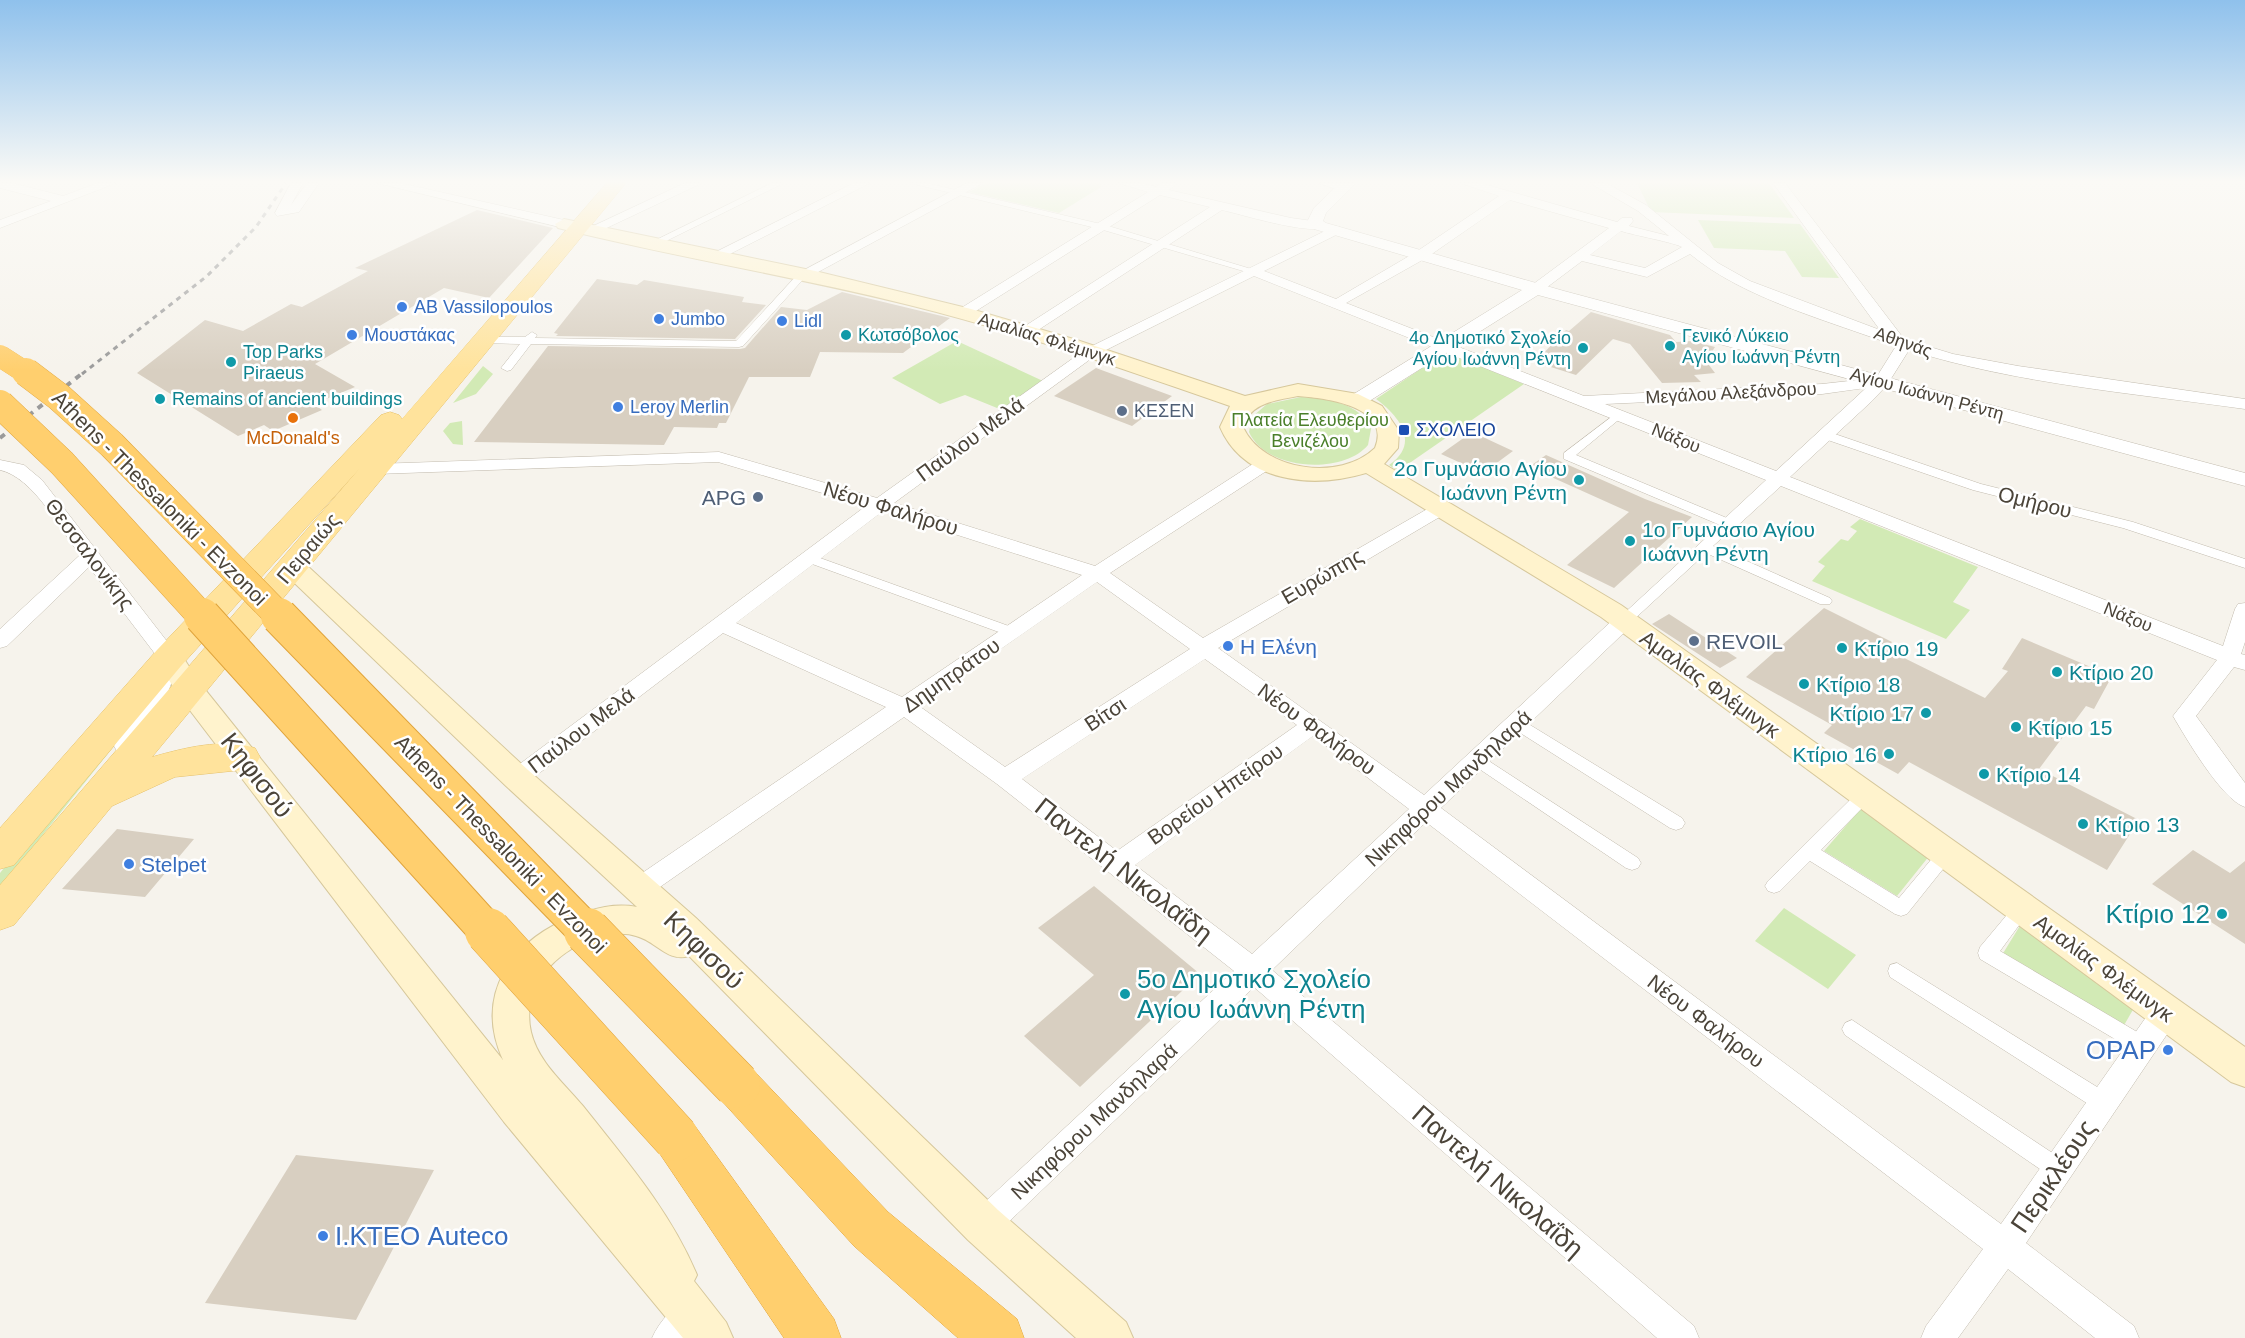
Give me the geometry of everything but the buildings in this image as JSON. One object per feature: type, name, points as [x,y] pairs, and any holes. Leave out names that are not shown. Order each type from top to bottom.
[{"type":"highway","name":"Athens - Thessaloniki - Evzonoi","points":[[0,356],[35,378],[80,414],[112,445],[737,1085],[871,1229],[998,1338]]},
{"type":"highway","name":"Athens - Thessaloniki - Evzonoi","points":[[0,404],[62,463],[676,1138],[815,1338]]},
{"type":"main road","name":"Πειραιώς","points":[[0,854],[169,658],[464,339],[559,245]]},
{"type":"main road","name":"Πειραιώς","points":[[0,913],[563,245]]},
{"type":"main road","name":"Αμαλίας Φλέμινγκ","points":[[666,245],[963,313],[1027,331],[1246,404]]},
{"type":"main road","points":[[1298,390],[1334,393],[1356,401],[1383,420],[1389,436],[1384,452],[1368,464],[1327,474],[1295,472],[1265,464],[1246,453],[1234,440],[1232,420],[1246,404],[1268,394],[1298,390]]},
{"type":"main road","name":"Αμαλίας Φλέμινγκ","points":[[1368,464],[1624,621],[2245,1069]]},
{"type":"main road","name":"Κηφισού","points":[[292,566],[517,778],[684,928],[983,1226],[1110,1338]]},
{"type":"main road","name":"Κηφισού","points":[[169,658],[189,689],[691,1330]]},
{"type":"main road","points":[[93,803],[167,765],[196,758],[242,757]]},
{"type":"main road","points":[[691,1330],[660,1244],[623,1189],[521,1057],[512,1033],[508,1010],[515,986],[529,963],[553,942],[576,929],[594,923],[628,919],[652,924],[765,1009]]},
{"type":"street","points":[[715,256],[737,245]]},
{"type":"street","points":[[485,340],[532,336],[739,344],[802,275],[858,245]]},
{"type":"street","points":[[963,313],[1072,245]]},
{"type":"street","points":[[1027,331],[1161,245]]},
{"type":"street","name":"Νάξου","points":[[1168,245],[1253,271],[2237,660]]},
{"type":"street","name":"Παύλου Μελά","points":[[517,778],[880,504],[1091,352],[1253,271],[1297,245]]},
{"type":"street","name":"Αγίου Ιωάννη Ρέντη","points":[[1388,245],[1536,288],[2245,480]]},
{"type":"street","points":[[1343,299],[1435,245]]},
{"type":"street","points":[[1356,401],[1536,288],[1594,245]]},
{"type":"street","points":[[1579,256],[1647,273],[1684,245]]},
{"type":"street","name":"Αθηνάς","points":[[1688,245],[1713,266],[1745,284],[1905,344],[1950,358],[2018,371],[2245,404]]},
{"type":"street","points":[[1825,245],[1883,324],[1905,344]]},
{"type":"street","points":[[507,368],[532,336]]},
{"type":"street","name":"Νικηφόρου Μανδηλαρά","points":[[983,1226],[1624,621],[1826,435],[1881,382],[1905,344]]},
{"type":"street","name":"Μεγάλου Αλεξάνδρου","points":[[1581,401],[1821,389],[1881,382]]},
{"type":"street","points":[[1618,416],[1568,456],[1729,524]]},
{"type":"street","name":"Ομήρου","points":[[1826,435],[1977,487],[2128,525],[2245,564]]},
{"type":"street","name":"Νέου Φαλήρου","points":[[376,469],[719,457],[880,504],[1096,573],[1313,725],[1426,809],[2005,1246],[2122,1338]]},
{"type":"street","name":"Δημητράτου","points":[[638,889],[905,707],[1096,573],[1265,464]]},
{"type":"street","name":"Θεσσαλονίκης","points":[[0,465],[18,469],[36,484],[169,658]]},
{"type":"street","name":"Ευρώπης","points":[[1203,647],[1442,508]]},
{"type":"street","points":[[1704,547],[1825,601]]},
{"type":"street","points":[[0,641],[92,555]]},
{"type":"street","points":[[809,558],[1012,632]]},
{"type":"street","points":[[2245,609],[2237,660],[2184,716],[2231,783],[2245,798]]},
{"type":"street","name":"Παντελή Νικολαΐδη","points":[[721,624],[905,707],[1005,778],[1254,971],[1682,1338]]},
{"type":"street","name":"Βίτσι","points":[[1005,778],[1190,660],[1203,647]]},
{"type":"street","points":[[93,803],[94,789],[137,733],[169,658]]},
{"type":"street","points":[[1517,723],[1676,823]]},
{"type":"street","name":"Βορείου Ηπείρου","points":[[1117,864],[1313,725]]},
{"type":"street","points":[[1478,760],[1632,863]]},
{"type":"street","points":[[1774,886],[1864,796]]},
{"type":"street","points":[[1809,851],[1901,909],[1946,854]]},
{"type":"street","points":[[2022,909],[1988,953],[2142,1045]]},
{"type":"street","points":[[1897,970],[2103,1102]]},
{"type":"street","name":"Περικλέους","points":[[1938,1338],[2005,1246],[2166,1012]]},
{"type":"street","points":[[1852,1029],[2058,1169]]},
{"type":"green space","points":[[1713,245],[1815,245],[1839,278],[1802,277],[1785,251],[1714,248]]},
{"type":"green space","points":[[957,341],[1043,381],[1002,410],[965,395],[940,404],[892,378]]},
{"type":"green space","points":[[1446,352],[1524,384],[1398,471],[1389,465],[1399,457],[1404,448],[1403,430],[1392,413],[1376,399]]},
{"type":"green space","points":[[483,366],[493,374],[476,394],[453,403]]},
{"type":"green space","name":"Πλατεία Ελευθερίου Βενιζέλου","points":[[1301,397],[1342,404],[1359,413],[1371,429],[1368,445],[1356,455],[1324,464],[1288,461],[1271,455],[1258,445],[1249,432],[1252,417],[1267,404]]},
{"type":"green space","points":[[462,421],[463,445],[453,444],[443,431],[450,423]]},
{"type":"green space","points":[[1860,519],[1978,567],[1953,602],[1970,610],[1946,639],[1812,581],[1825,566],[1818,562],[1841,539],[1848,541],[1857,531],[1850,527]]},
{"type":"green space","points":[[131,725],[0,888],[0,873],[100,749]]},
{"type":"green space","points":[[1863,806],[1930,855],[1897,896],[1824,851]]},
{"type":"green space","points":[[1784,908],[1856,955],[1828,989],[1755,941]]},
{"type":"green space","points":[[2021,924],[2138,1001],[2123,1027],[2002,955]]},
{"type":"railway","points":[[82,374],[207,276],[238,245]]},
{"type":"railway","points":[[0,438],[84,372]]},
{"type":"place","name":"AB Vassilopoulos","points":[[402,307]]},
{"type":"place","name":"Jumbo","points":[[659,319]]},
{"type":"place","name":"Lidl","points":[[782,321]]},
{"type":"place","name":"Μουστάκας","points":[[352,335]]},
{"type":"place","name":"Κωτσόβολος","points":[[846,335]]},
{"type":"place","name":"Γενικό Λύκειο Αγίου Ιωάννη Ρέντη","points":[[1670,346]]},
{"type":"place","name":"4ο Δημοτικό Σχολείο Αγίου Ιωάννη Ρέντη","points":[[1583,348]]},
{"type":"place","name":"Top Parks Piraeus","points":[[231,362]]},
{"type":"place","name":"Remains of ancient buildings","points":[[160,399]]},
{"type":"place","name":"Leroy Merlin","points":[[618,407]]},
{"type":"place","name":"ΚΕΣΕΝ","points":[[1122,411]]},
{"type":"place","name":"McDonald's","points":[[293,418]]},
{"type":"place","name":"ΣΧΟΛΕΙΟ","points":[[1404,430]]},
{"type":"place","name":"2ο Γυμνάσιο Αγίου Ιωάννη Ρέντη","points":[[1579,480]]},
{"type":"place","name":"APG","points":[[758,497]]},
{"type":"place","name":"1ο Γυμνάσιο Αγίου Ιωάννη Ρέντη","points":[[1630,541]]},
{"type":"place","name":"REVOIL","points":[[1694,641]]},
{"type":"place","name":"Η Ελένη","points":[[1228,646]]},
{"type":"place","name":"Κτίριο 19","points":[[1842,648]]},
{"type":"place","name":"Κτίριο 20","points":[[2057,672]]},
{"type":"place","name":"Κτίριο 18","points":[[1804,684]]},
{"type":"place","name":"Κτίριο 17","points":[[1926,713]]},
{"type":"place","name":"Κτίριο 15","points":[[2016,727]]},
{"type":"place","name":"Κτίριο 16","points":[[1889,754]]},
{"type":"place","name":"Κτίριο 14","points":[[1984,774]]},
{"type":"place","name":"Κτίριο 13","points":[[2083,824]]},
{"type":"place","name":"Stelpet","points":[[129,864]]},
{"type":"place","name":"Κτίριο 12","points":[[2222,914]]},
{"type":"place","name":"5ο Δημοτικό Σχολείο Αγίου Ιωάννη Ρέντη","points":[[1125,994]]},
{"type":"place","name":"OPAP","points":[[2168,1050]]},
{"type":"place","name":"Ι.ΚΤΕΟ Auteco","points":[[323,1236]]}]
